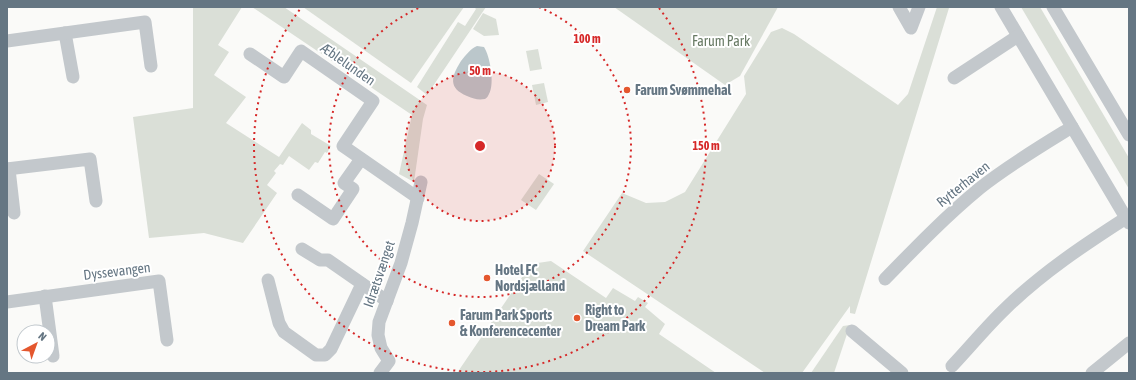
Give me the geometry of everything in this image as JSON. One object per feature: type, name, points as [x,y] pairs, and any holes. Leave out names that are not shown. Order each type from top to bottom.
[{"type":"street","points":[[899,7],[912,28],[919,7]]},
{"type":"street","points":[[952,366],[1006,308],[1040,278],[1072,253],[1127,220],[1001,7]]},
{"type":"street","points":[[1053,7],[1129,135]]},
{"type":"street","points":[[7,41],[145,22],[150,66]]},
{"type":"street","points":[[65,33],[73,77]]},
{"type":"street","points":[[954,78],[1018,36]]},
{"type":"street","name":"Æblelunden","points":[[250,54],[284,77],[302,51],[373,101],[342,146],[418,198]]},
{"type":"street","name":"Rytterhaven","points":[[885,279],[937,226],[981,188],[1025,156],[1072,127]]},
{"type":"street","points":[[14,213],[8,169],[90,159],[96,201]]},
{"type":"street","points":[[298,195],[333,219],[353,189],[344,183],[361,159]]},
{"type":"street","name":"Idrætsvænget","points":[[380,373],[389,361],[381,348],[378,335],[379,322],[401,263],[421,182]]},
{"type":"street","points":[[302,249],[320,260],[328,260],[387,301]]},
{"type":"street","points":[[268,280],[279,323],[284,332],[316,355],[325,355],[331,349],[362,284]]},
{"type":"street","name":"Dyssevangen","points":[[7,302],[159,281],[167,340]]},
{"type":"street","points":[[45,296],[49,324]]},
{"type":"street","points":[[852,330],[898,372]]},
{"type":"street","points":[[1092,373],[1129,343]]},
{"type":"green space","points":[[193,7],[242,7],[218,45],[229,52],[214,75],[246,97],[226,123],[279,157],[302,123],[311,130],[311,134],[331,146],[318,163],[315,162],[309,170],[289,156],[283,165],[280,164],[274,171],[276,173],[267,185],[277,193],[243,243],[204,233],[149,238],[133,117],[193,108]]},
{"type":"green space","points":[[252,7],[284,7],[427,105],[423,119],[414,182],[399,174],[412,115]]},
{"type":"green space","points":[[303,7],[464,7],[411,83]]},
{"type":"green space","points":[[474,7],[486,7],[427,95],[417,87],[458,22],[465,26],[476,9]]},
{"type":"green space","name":"Farum Park","points":[[614,7],[778,7],[740,76],[725,85]]},
{"type":"green space","points":[[937,7],[949,8],[855,314],[850,313],[850,306],[802,373],[765,373],[583,251],[622,193],[646,203],[665,202],[685,192],[746,94],[744,76],[771,32],[782,28],[794,34],[898,105],[908,94]]},
{"type":"green space","points":[[1021,7],[1040,7],[1129,158],[1129,189]]},
{"type":"green space","points":[[483,13],[496,19],[499,35],[484,36],[473,29]]},
{"type":"green space","points":[[538,49],[542,69],[530,71],[526,51]]},
{"type":"green space","points":[[544,83],[548,102],[536,105],[532,85]]},
{"type":"green space","points":[[539,174],[554,184],[536,210],[521,200]]},
{"type":"green space","name":"Right to Dream Park","points":[[551,261],[606,298],[613,288],[635,301],[638,297],[648,303],[645,307],[665,324],[659,334],[716,373],[457,373],[531,264]]},
{"type":"green space","points":[[850,325],[834,373],[811,373],[843,326]]},
{"type":"shaded area","points":[[477,46],[484,47],[491,70],[491,89],[485,99],[474,99],[461,93],[454,86],[453,82],[453,77],[461,61],[470,50]]},
{"type":"place","name":"Farum Svømmehal","points":[[627,90]]},
{"type":"place","name":"Hotel FC Nordsjælland","points":[[487,278]]},
{"type":"place","name":"Right to Dream Park","points":[[577,318]]},
{"type":"place","name":"Farum Park Sports & Konferencecenter","points":[[452,323]]}]
